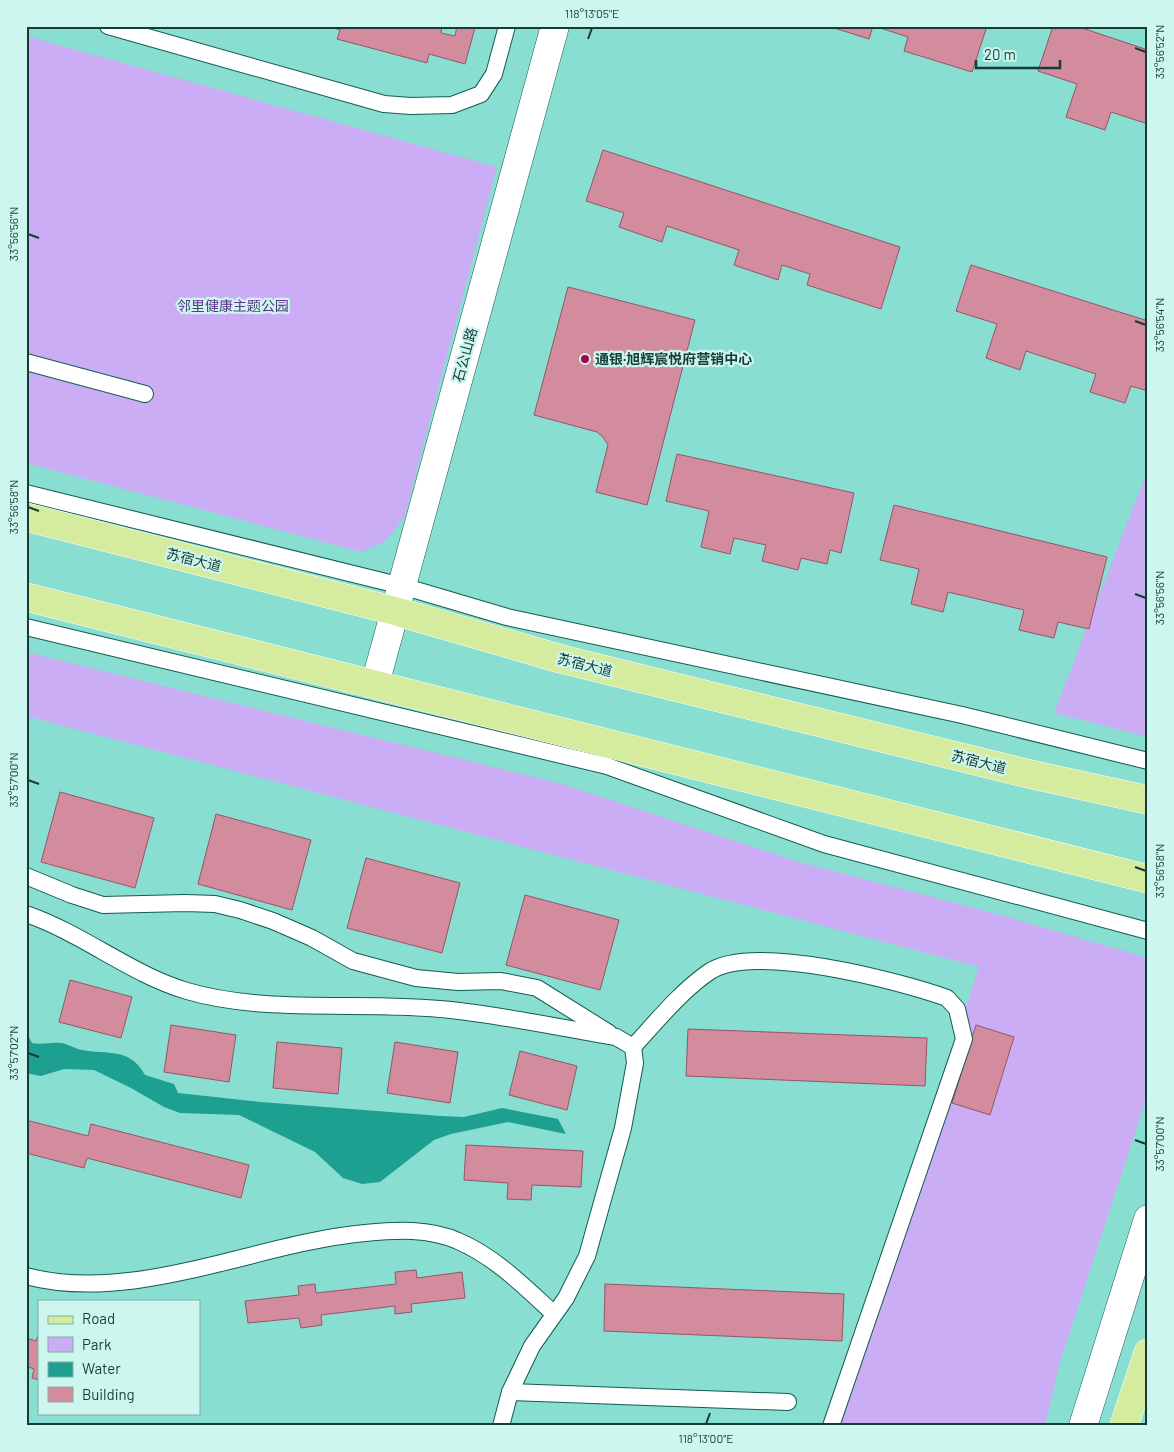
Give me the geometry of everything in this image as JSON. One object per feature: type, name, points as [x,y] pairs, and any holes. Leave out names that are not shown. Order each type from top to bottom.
[{"type":"main road","name":"苏宿大道","points":[[26,517],[399,599],[561,659],[1025,774],[1148,800]]},
{"type":"main road","points":[[26,596],[1148,879]]},
{"type":"main road","points":[[1124,1426],[1148,1353]]},
{"type":"street","name":"石公山路","points":[[375,684],[554,26]]},
{"type":"street","points":[[1082,1426],[1148,1219]]},
{"type":"lane","points":[[108,26],[384,104],[411,106],[452,105],[480,94],[494,74],[506,26]]},
{"type":"lane","points":[[26,362],[145,394]]},
{"type":"lane","points":[[26,493],[399,599],[507,617],[962,715],[1148,761]]},
{"type":"lane","points":[[26,627],[607,766],[824,844],[1148,931]]},
{"type":"lane","points":[[26,876],[72,895],[103,905],[214,904],[240,910],[273,921],[312,938],[353,961],[416,978],[458,982],[501,981],[537,988],[633,1047]]},
{"type":"lane","points":[[26,914],[46,921],[136,969],[186,991],[242,1002],[450,1010],[616,1037]]},
{"type":"lane","points":[[501,1426],[510,1392],[532,1346],[566,1298],[587,1256],[623,1128],[635,1063],[633,1047],[674,1002],[710,971],[746,961],[776,960],[856,973],[947,998],[957,1010],[964,1039],[831,1426]]},
{"type":"lane","points":[[26,1276],[52,1283],[94,1285],[162,1275],[342,1235],[406,1229],[457,1240],[484,1256],[526,1288],[554,1314]]},
{"type":"lane","points":[[510,1392],[788,1402]]},
{"type":"green space","name":"邻里健康主题公园","points":[[26,36],[497,167],[404,518],[385,541],[362,552],[26,463]]},
{"type":"green space","points":[[1148,469],[1148,737],[1054,713]]},
{"type":"green space","points":[[26,652],[562,784],[799,862],[997,914],[1148,958],[1148,1093],[1060,1362],[1045,1426],[827,1426],[979,967],[26,716]]},
{"type":"water","points":[[26,1032],[32,1043],[63,1043],[82,1050],[125,1056],[139,1066],[145,1075],[174,1084],[178,1093],[261,1102],[441,1116],[464,1117],[502,1108],[558,1119],[566,1134],[508,1122],[451,1134],[434,1140],[380,1182],[362,1184],[343,1178],[315,1152],[239,1115],[180,1113],[164,1107],[94,1070],[64,1069],[41,1076],[26,1073]]},
{"type":"building","points":[[328,26],[442,26],[441,33],[455,36],[457,26],[475,28],[465,64],[429,54],[427,63],[337,39],[340,30]]},
{"type":"building","points":[[828,26],[873,26],[869,39]]},
{"type":"building","points":[[874,26],[987,26],[972,72],[904,51],[908,37]]},
{"type":"building","points":[[1053,26],[1076,26],[1148,50],[1148,124],[1111,112],[1105,130],[1066,117],[1077,84],[1038,71]]},
{"type":"building","points":[[603,150],[900,247],[881,309],[807,285],[810,274],[782,265],[778,280],[734,265],[739,250],[667,226],[662,242],[619,227],[624,213],[586,201]]},
{"type":"building","points":[[971,265],[1148,321],[1148,391],[1131,386],[1125,403],[1090,392],[1096,374],[1026,351],[1020,370],[986,358],[997,324],[956,311]]},
{"type":"building","points":[[568,287],[695,320],[647,505],[596,492],[608,445],[597,432],[534,415]]},
{"type":"building","points":[[677,454],[854,493],[841,553],[830,550],[827,564],[801,558],[798,570],[762,561],[766,545],[734,538],[730,554],[701,547],[709,511],[666,501]]},
{"type":"building","points":[[894,505],[1107,557],[1089,629],[1058,622],[1054,638],[1019,630],[1024,610],[948,592],[943,612],[911,604],[919,569],[880,560]]},
{"type":"building","points":[[60,792],[154,818],[135,888],[41,862]]},
{"type":"building","points":[[216,814],[311,840],[292,910],[198,884]]},
{"type":"building","points":[[366,858],[460,883],[442,953],[347,928]]},
{"type":"building","points":[[525,895],[619,920],[600,990],[506,965]]},
{"type":"building","points":[[70,980],[132,997],[121,1038],[59,1022]]},
{"type":"building","points":[[171,1025],[236,1035],[229,1082],[164,1072]]},
{"type":"building","points":[[976,1025],[1014,1037],[990,1115],[952,1103]]},
{"type":"building","points":[[688,1029],[927,1038],[925,1086],[686,1076]]},
{"type":"building","points":[[277,1042],[342,1048],[338,1094],[273,1088]]},
{"type":"building","points":[[395,1042],[458,1052],[450,1103],[387,1093]]},
{"type":"building","points":[[520,1051],[577,1066],[567,1110],[509,1095]]},
{"type":"building","points":[[26,1120],[88,1136],[91,1124],[249,1165],[241,1198],[87,1158],[84,1168],[26,1153]]},
{"type":"building","points":[[466,1145],[583,1151],[581,1187],[532,1185],[531,1200],[507,1199],[508,1183],[464,1180]]},
{"type":"building","points":[[416,1270],[417,1278],[462,1272],[465,1298],[411,1304],[412,1312],[395,1314],[395,1306],[321,1315],[322,1325],[301,1328],[299,1318],[248,1323],[245,1301],[299,1295],[298,1286],[315,1284],[316,1293],[396,1284],[395,1272]]},
{"type":"building","points":[[605,1284],[844,1294],[842,1341],[604,1331]]},
{"type":"building","points":[[38,1336],[38,1380],[32,1378],[34,1369],[26,1366],[26,1338],[36,1341]]},
{"type":"place","name":"通银·旭辉宸悦府营销中心","points":[[585,359]]}]
